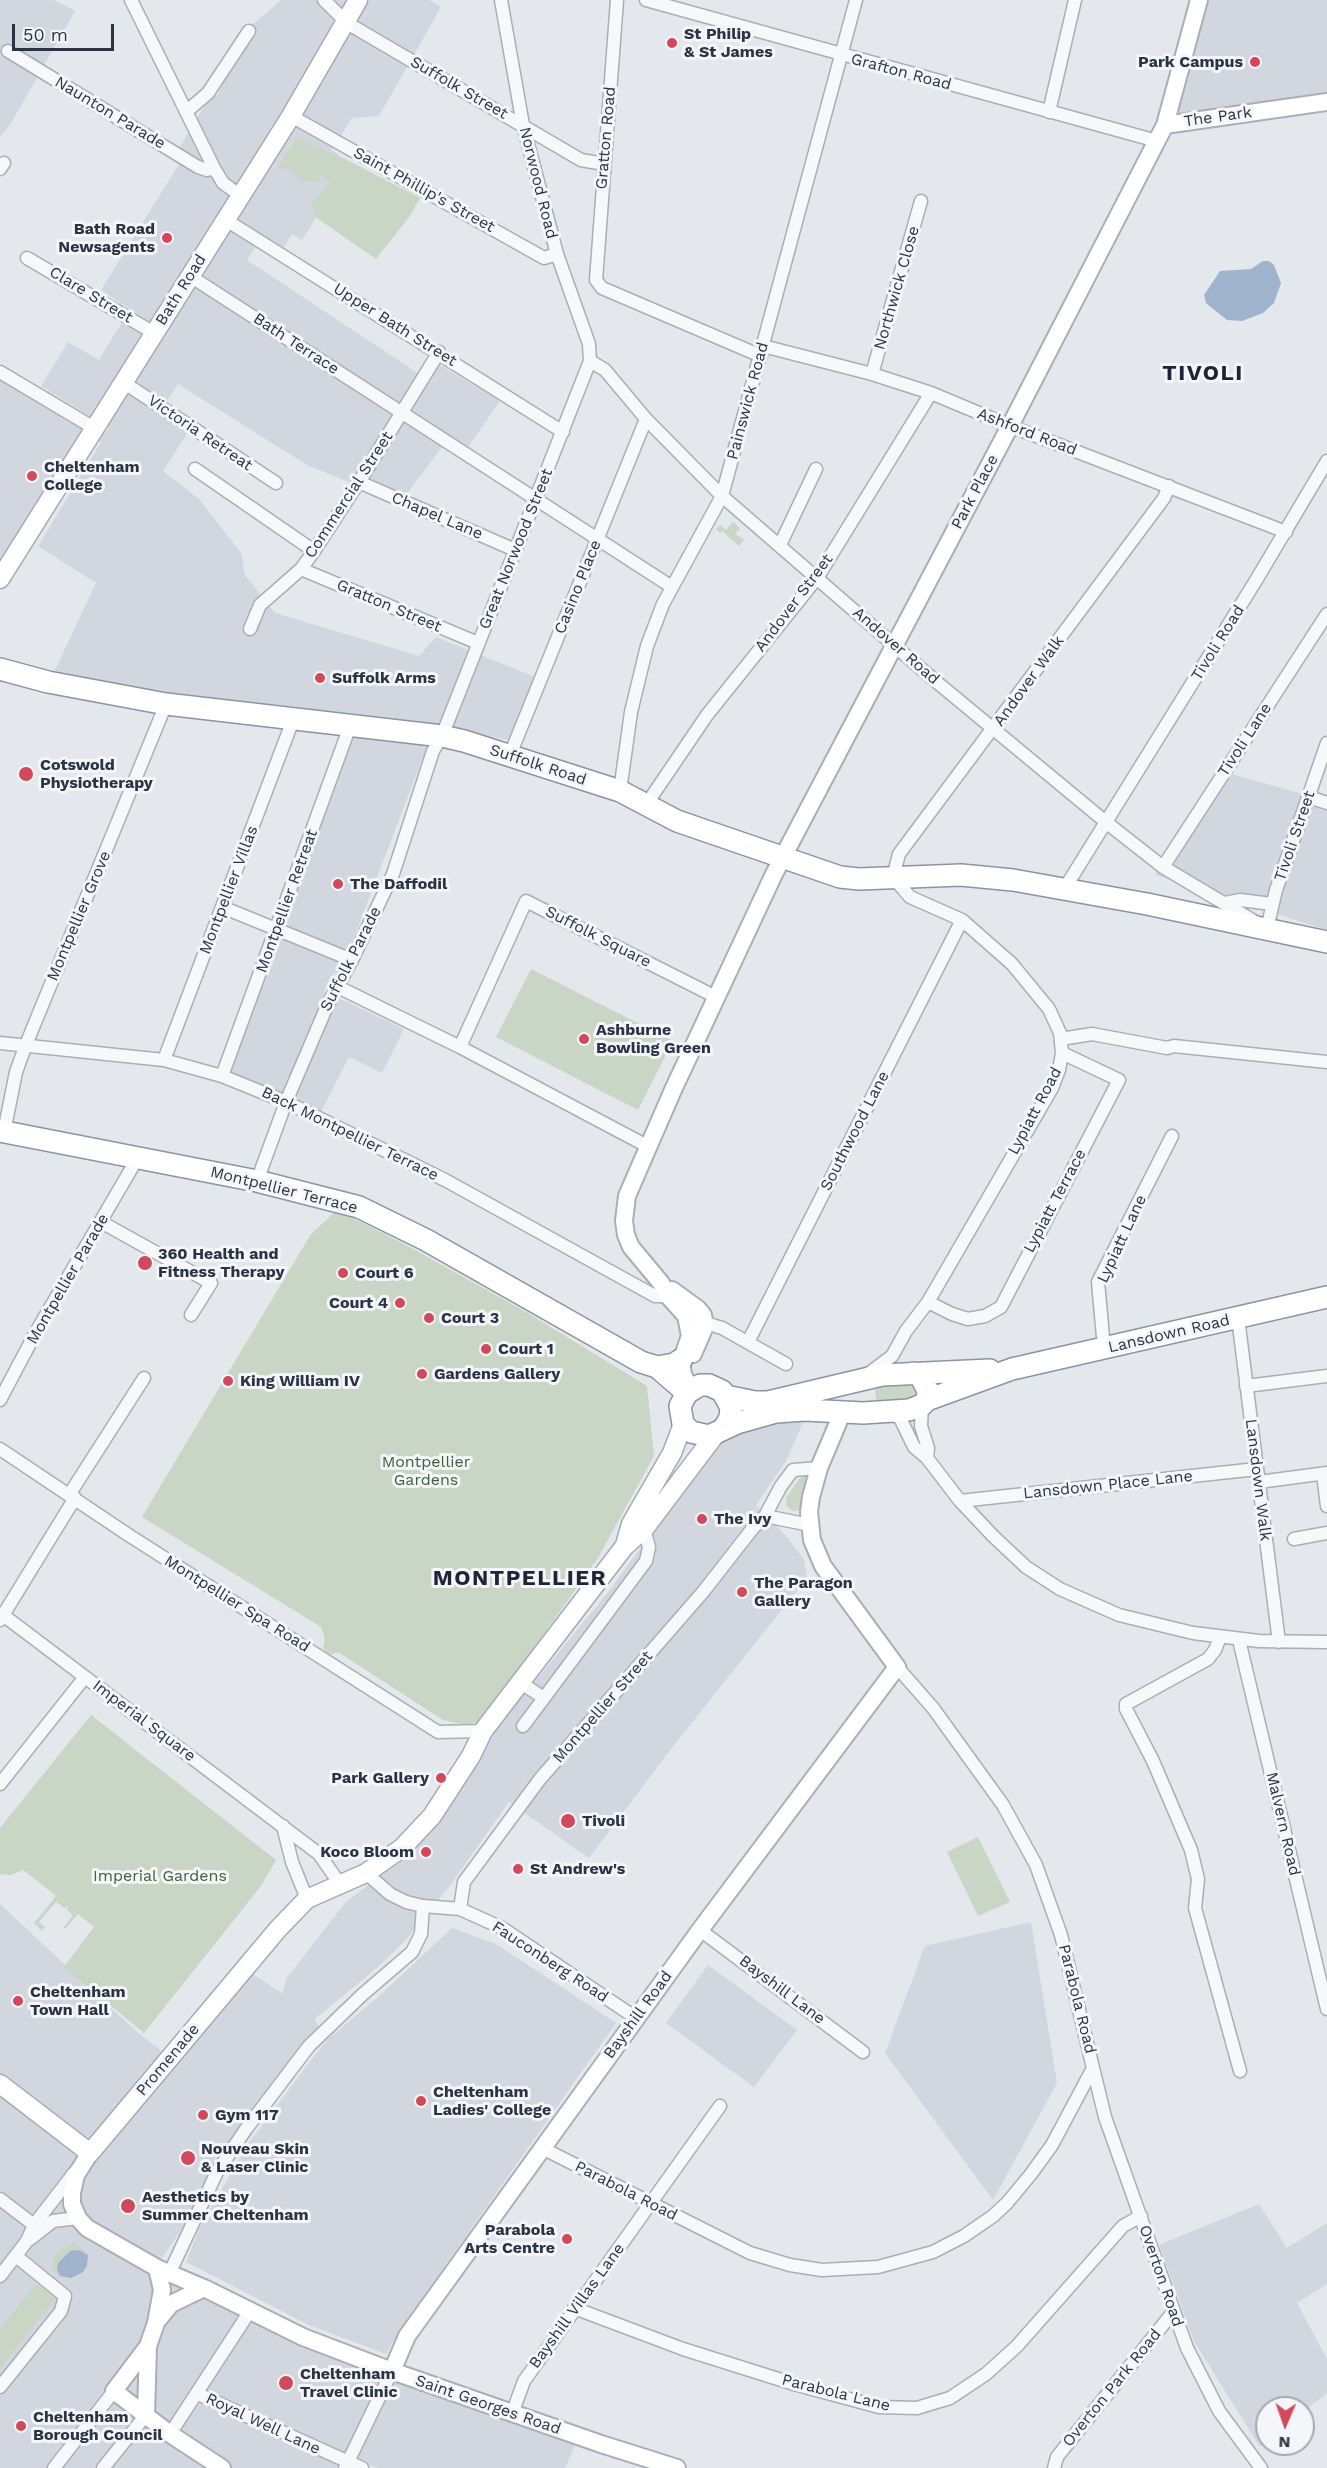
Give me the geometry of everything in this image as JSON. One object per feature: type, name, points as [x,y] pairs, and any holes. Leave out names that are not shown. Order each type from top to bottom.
[{"type":"highway","name":"Suffolk Road","points":[[0,669],[48,682],[166,704],[442,736],[620,791],[677,821],[840,877],[859,879],[961,875],[1065,888]]},
{"type":"highway","name":"Andover Road","points":[[1065,888],[1327,942]]},
{"type":"highway","name":"Montpellier Terrace","points":[[2,1131],[137,1159],[257,1180],[341,1202],[385,1219],[649,1364],[688,1399]]},
{"type":"highway","name":"Lansdown Road","points":[[719,1431],[776,1412],[909,1410],[924,1402],[1012,1369],[1327,1297]]},
{"type":"highway","points":[[649,1364],[675,1364],[682,1359]]},
{"type":"highway","name":"Lansdown Road","points":[[726,1396],[755,1402],[768,1402],[882,1375],[1012,1369]]},
{"type":"highway","points":[[913,1373],[920,1375],[926,1383],[928,1391],[924,1402]]},
{"type":"highway","points":[[856,1382],[849,1392],[862,1412]]},
{"type":"highway","points":[[716,1387],[726,1396],[731,1413],[719,1431],[697,1435],[688,1399],[716,1387]]},
{"type":"main road","name":"Bath Road","points":[[0,579],[291,116],[358,0]]},
{"type":"main road","points":[[624,1547],[631,1524],[672,1453],[688,1399]]},
{"type":"main road","points":[[624,1547],[644,1529],[719,1431]]},
{"type":"main road","name":"Promenade","points":[[90,2153],[278,1929],[307,1899],[366,1873],[402,1848],[432,1816],[471,1756],[483,1731],[624,1547]]},
{"type":"main road","points":[[0,2084],[90,2153]]},
{"type":"street","points":[[131,0],[214,168],[224,183],[241,196]]},
{"type":"street","name":"Suffolk Street","points":[[324,0],[346,23],[581,160],[604,164]]},
{"type":"street","name":"Norwood Road","points":[[501,0],[523,125],[556,254],[589,344],[590,361]]},
{"type":"street","name":"Gratton Road","points":[[595,277],[617,0]]},
{"type":"street","name":"Grafton Road","points":[[646,0],[1157,141]]},
{"type":"street","name":"Painswick Road","points":[[620,791],[631,712],[641,668],[655,625],[672,587],[722,496],[856,0]]},
{"type":"street","points":[[1049,112],[1076,0]]},
{"type":"street","name":"The Park","points":[[1199,0],[1165,125],[1327,102]]},
{"type":"street","points":[[186,112],[208,93],[249,31]]},
{"type":"street","name":"Naunton Parade","points":[[8,51],[198,167],[207,170],[214,168]]},
{"type":"street","name":"Saint Phillip's Street","points":[[291,116],[544,258],[556,254]]},
{"type":"street","name":"Park Place","points":[[782,858],[1010,426],[1165,125]]},
{"type":"street","name":"Northwick Close","points":[[872,374],[921,201]]},
{"type":"street","name":"Upper Bath Street","points":[[226,220],[563,432]]},
{"type":"street","name":"Clare Street","points":[[27,258],[154,333]]},
{"type":"street","name":"Bath Terrace","points":[[190,276],[672,587]]},
{"type":"street","name":"Ashford Road","points":[[595,277],[602,288],[762,351],[872,374],[931,393],[1010,426],[1286,532]]},
{"type":"street","name":"Commercial Street","points":[[250,629],[260,606],[300,569],[314,551],[360,482],[439,352]]},
{"type":"street","name":"Andover Road","points":[[590,361],[604,370],[645,419],[722,496],[994,729],[1163,867],[1267,929]]},
{"type":"street","name":"Great Norwood Street","points":[[442,736],[590,361]]},
{"type":"street","points":[[0,372],[94,428]]},
{"type":"street","name":"Victoria Retreat","points":[[123,382],[276,483]]},
{"type":"street","name":"Andover Street","points":[[646,805],[707,715],[817,578],[931,393]]},
{"type":"street","name":"Casino Place","points":[[510,756],[645,419]]},
{"type":"street","name":"Tivoli Road","points":[[1065,888],[1286,532],[1327,461]]},
{"type":"street","points":[[195,469],[314,551]]},
{"type":"street","points":[[780,545],[816,469]]},
{"type":"street","name":"Chapel Lane","points":[[360,482],[515,550]]},
{"type":"street","name":"Andover Walk","points":[[893,877],[899,854],[1164,498],[1169,486]]},
{"type":"street","name":"Gratton Street","points":[[300,569],[478,644]]},
{"type":"street","name":"Tivoli Lane","points":[[1163,867],[1327,614]]},
{"type":"street","name":"Montpellier Grove","points":[[2,1131],[16,1072],[25,1047],[166,704]]},
{"type":"street","name":"Montpellier Villas","points":[[164,1060],[292,720]]},
{"type":"street","name":"Montpellier Retreat","points":[[222,1076],[350,726]]},
{"type":"street","name":"Suffolk Parade","points":[[257,1180],[286,1102],[327,1006],[393,874],[433,751],[442,736]]},
{"type":"street","name":"Tivoli Street","points":[[1267,929],[1272,904],[1327,743]]},
{"type":"street","points":[[1309,797],[1327,803]]},
{"type":"street","points":[[782,858],[716,997],[627,1196],[624,1221],[626,1235],[631,1246],[687,1316],[748,1342],[786,1364]]},
{"type":"street","name":"Lypiatt Road","points":[[856,1382],[892,1356],[906,1330],[928,1302],[1052,1088],[1062,1053],[1061,1039],[1049,1009],[1031,985],[991,944],[962,920],[910,897],[893,877]]},
{"type":"street","points":[[1224,903],[1240,900],[1272,904]]},
{"type":"street","name":"Suffolk Square","points":[[459,1047],[526,902],[716,997]]},
{"type":"street","points":[[222,907],[352,960]]},
{"type":"street","name":"Southwood Lane","points":[[748,1342],[962,920]]},
{"type":"street","points":[[338,987],[649,1146]]},
{"type":"street","points":[[1061,1039],[1092,1034],[1167,1048],[1174,1046],[1327,1062]]},
{"type":"street","name":"Back Montpellier Terrace","points":[[0,1043],[164,1060],[222,1076],[286,1102],[455,1185],[655,1296],[667,1290]]},
{"type":"street","name":"Lypiatt Terrace","points":[[928,1302],[952,1314],[968,1318],[985,1316],[1001,1307],[1119,1080],[1062,1053]]},
{"type":"street","name":"Lypiatt Lane","points":[[1104,1348],[1098,1282],[1172,1137]]},
{"type":"street","name":"Montpellier Parade","points":[[0,1400],[36,1332],[137,1159]]},
{"type":"street","points":[[101,1222],[211,1282],[191,1315]]},
{"type":"street","name":"Lansdown Walk","points":[[1238,1318],[1279,1642]]},
{"type":"street","points":[[688,1399],[682,1359],[697,1321]]},
{"type":"street","points":[[688,1399],[693,1371],[692,1356],[703,1330],[697,1321]]},
{"type":"street","points":[[892,1356],[913,1373]]},
{"type":"street","points":[[1246,1386],[1327,1376]]},
{"type":"street","points":[[85,1677],[2,1618],[144,1378]]},
{"type":"street","points":[[924,1402],[921,1426],[928,1448],[927,1458]]},
{"type":"street","points":[[805,1410],[820,1420],[825,1430],[828,1446]]},
{"type":"street","points":[[862,1412],[894,1415],[900,1418],[914,1447],[927,1458],[960,1501],[1010,1553],[1060,1589],[1119,1615],[1167,1628],[1239,1640],[1327,1642]]},
{"type":"street","name":"Parabola Road","points":[[542,2148],[750,2253],[790,2265],[822,2270],[878,2267],[933,2252],[964,2236],[1007,2203],[1052,2145],[1094,2068],[1061,1935],[1036,1865],[1003,1805],[933,1708],[897,1667],[823,1566],[816,1552],[810,1525],[809,1505],[819,1468],[828,1446],[862,1412]]},
{"type":"street","name":"Montpellier Spa Road","points":[[0,1449],[130,1536],[438,1732],[483,1731]]},
{"type":"street","name":"Montpellier Street","points":[[460,1909],[464,1882],[540,1779],[703,1592],[765,1516],[781,1486],[793,1470],[819,1468]]},
{"type":"street","name":"Lansdown Place Lane","points":[[960,1501],[1257,1469]]},
{"type":"street","points":[[1259,1482],[1325,1473],[1327,1506]]},
{"type":"street","points":[[765,1516],[810,1525]]},
{"type":"street","points":[[523,1726],[646,1561],[649,1547],[644,1529]]},
{"type":"street","points":[[1294,1539],[1327,1533]]},
{"type":"street","points":[[1220,1637],[1215,1650],[1208,1659],[1128,1700],[1126,1709],[1153,1761],[1191,1850],[1198,1879],[1195,1908],[1240,2071]]},
{"type":"street","name":"Malvern Road","points":[[1239,1640],[1327,2006]]},
{"type":"street","name":"Bayshill Road","points":[[392,2371],[407,2336],[700,1930],[897,1667]]},
{"type":"street","name":"Imperial Square","points":[[0,1784],[85,1677],[320,1854],[340,1884]]},
{"type":"street","points":[[521,1683],[544,1698]]},
{"type":"street","points":[[283,1826],[292,1862],[307,1899]]},
{"type":"street","name":"Fauconberg Road","points":[[366,1873],[390,1894],[406,1902],[460,1909],[502,1928],[636,2018]]},
{"type":"street","points":[[103,2468],[146,2415],[148,2346],[156,2323],[163,2271],[217,2172],[246,2129],[309,2046],[362,1995],[412,1952],[421,1934],[423,1906]]},
{"type":"street","name":"Bayshill Lane","points":[[700,1930],[863,2052]]},
{"type":"street","name":"Overton Road","points":[[1094,2068],[1105,2117],[1187,2348],[1213,2400],[1232,2431],[1261,2468]]},
{"type":"street","name":"Bayshill Villas Lane","points":[[512,2414],[524,2381],[720,2106]]},
{"type":"street","points":[[27,2241],[53,2221],[78,2218],[72,2204],[72,2193],[76,2175],[90,2153]]},
{"type":"street","name":"Promenade","points":[[0,2276],[27,2241],[34,2225],[90,2153]]},
{"type":"street","points":[[0,2199],[34,2225]]},
{"type":"street","name":"Parabola Lane","points":[[574,2308],[683,2349],[794,2384],[879,2407],[917,2408],[950,2398],[986,2374],[1017,2346],[1123,2226],[1141,2216]]},
{"type":"street","name":"Saint Georges Road","points":[[78,2218],[87,2228],[163,2271],[204,2288],[303,2337],[512,2414],[677,2468]]},
{"type":"street","points":[[0,2387],[62,2311],[65,2296],[16,2256]]},
{"type":"street","points":[[156,2323],[171,2304],[204,2288]]},
{"type":"street","points":[[170,2434],[250,2311]]},
{"type":"street","name":"Overton Park Road","points":[[1054,2468],[1057,2457],[1174,2311]]},
{"type":"street","points":[[54,2468],[148,2346]]},
{"type":"street","points":[[346,2466],[392,2371]]},
{"type":"street","points":[[114,2391],[170,2434],[222,2468]]},
{"type":"street","name":"Royal Well Lane","points":[[198,2394],[346,2466],[362,2468]]},
{"type":"shaded area","points":[[0,0],[54,0],[75,11],[11,123],[0,137]]},
{"type":"shaded area","points":[[281,0],[429,0],[441,7],[379,116],[352,118],[332,150],[350,163],[302,240],[292,234],[281,251],[261,238],[247,260],[419,374],[430,359],[500,401],[466,450],[445,443],[400,503],[307,465],[178,384],[164,406],[192,426],[163,471],[199,499],[241,553],[245,575],[275,613],[419,656],[436,637],[538,678],[512,741],[417,721],[148,690],[54,672],[96,583],[38,546],[101,442],[90,434],[0,579],[0,372],[105,434],[109,428],[41,386],[68,342],[99,360],[130,309],[101,290],[181,161],[174,157],[208,100],[218,94],[239,49],[242,34]]},
{"type":"shaded area","name":"Park Campus","points":[[1199,0],[1327,0],[1327,102],[1165,125]]},
{"type":"shaded area","points":[[349,735],[428,744],[351,945],[324,991],[404,1029],[382,1073],[349,1057],[320,1114],[225,1073]]},
{"type":"shaded area","points":[[1228,773],[1327,801],[1327,930],[1155,875]]},
{"type":"shaded area","points":[[774,1417],[804,1420],[786,1461],[756,1505],[786,1536],[804,1560],[807,1578],[667,1754],[589,1858],[509,1802],[451,1884],[406,1940],[378,1967],[315,2019],[318,2027],[154,2270],[576,2443],[565,2468],[378,2468],[358,2461],[355,2468],[0,2468],[0,1904],[138,2033],[163,2052],[239,1965],[283,1994],[286,1979],[345,1903],[382,1874],[435,1826],[481,1747],[609,1591],[717,1443]]},
{"type":"shaded area","points":[[1031,1922],[1057,2083],[993,2200],[885,2053],[925,1946]]},
{"type":"shaded area","name":"Cheltenham Ladies' College","points":[[452,1928],[496,1944],[616,2023],[401,2328],[386,2354],[309,2325],[186,2262],[201,2224],[249,2143],[311,2060],[328,2039],[378,1997]]},
{"type":"shaded area","points":[[708,1965],[797,2030],[754,2087],[666,2023]]},
{"type":"shaded area","points":[[1259,2204],[1287,2248],[1327,2223],[1327,2284],[1297,2303],[1327,2359],[1327,2393],[1315,2402],[1315,2396],[1255,2396],[1255,2439],[1194,2341],[1159,2245]]},
{"type":"green space","points":[[297,137],[420,198],[410,216],[376,259],[314,216],[312,204],[330,182],[321,176],[317,182],[301,181],[291,170],[286,168],[280,170],[278,167]]},
{"type":"green space","points":[[733,522],[740,528],[735,534],[744,540],[739,546],[722,531],[720,533],[716,529],[720,525],[726,530]]},
{"type":"green space","name":"Ashburne Bowling Green","points":[[531,969],[673,1041],[638,1110],[496,1037]]},
{"type":"green space","name":"Montpellier Gardens","points":[[337,1210],[408,1246],[526,1312],[647,1386],[654,1456],[598,1558],[496,1701],[488,1718],[466,1725],[443,1720],[338,1652],[328,1655],[323,1648],[325,1639],[321,1627],[142,1517],[311,1234]]},
{"type":"green space","points":[[917,1381],[918,1399],[880,1402],[876,1399],[875,1390],[879,1385]]},
{"type":"green space","points":[[804,1475],[807,1477],[805,1504],[800,1510],[793,1511],[787,1507],[786,1498]]},
{"type":"green space","name":"Imperial Gardens","points":[[91,1715],[276,1860],[261,1886],[144,2033],[64,1967],[94,1927],[78,1914],[65,1929],[63,1928],[73,1915],[67,1910],[68,1906],[64,1908],[56,1902],[39,1922],[45,1927],[42,1931],[34,1923],[56,1896],[23,1870],[11,1875],[0,1874],[0,1828]]},
{"type":"green space","points":[[978,1837],[1010,1902],[978,1916],[947,1852]]},
{"type":"green space","points":[[73,2242],[87,2253],[79,2250],[70,2251],[57,2266],[60,2276],[51,2268],[56,2262],[52,2259],[63,2246],[68,2249]]},
{"type":"green space","points":[[36,2284],[56,2298],[0,2369],[0,2329]]},
{"type":"water","points":[[1263,261],[1269,261],[1274,265],[1281,283],[1274,303],[1263,313],[1242,321],[1227,320],[1206,303],[1204,295],[1220,271],[1251,269]]},
{"type":"water","points":[[79,2250],[88,2255],[87,2266],[83,2272],[71,2278],[60,2276],[57,2269],[58,2263],[70,2251]]},
{"type":"place","name":"St Philip & St James","points":[[672,43]]},
{"type":"place","name":"Park Campus","points":[[1255,62]]},
{"type":"place","name":"Bath Road Newsagents","points":[[167,238]]},
{"type":"place","name":"Cheltenham College","points":[[32,476]]},
{"type":"place","name":"Suffolk Arms","points":[[320,678]]},
{"type":"place","name":"Cotswold Physiotherapy","points":[[26,774]]},
{"type":"place","name":"The Daffodil","points":[[338,884]]},
{"type":"place","name":"Ashburne Bowling Green","points":[[584,1039]]},
{"type":"place","name":"360 Health and Fitness Therapy","points":[[145,1263]]},
{"type":"place","name":"Court 6","points":[[343,1273]]},
{"type":"place","name":"Court 4","points":[[400,1303]]},
{"type":"place","name":"Court 3","points":[[429,1318]]},
{"type":"place","name":"Court 1","points":[[486,1349]]},
{"type":"place","name":"Gardens Gallery","points":[[422,1374]]},
{"type":"place","name":"King William IV","points":[[228,1381]]},
{"type":"place","name":"The Ivy","points":[[702,1519]]},
{"type":"place","name":"The Paragon Gallery","points":[[742,1592]]},
{"type":"place","name":"Park Gallery","points":[[441,1778]]},
{"type":"place","name":"Tivoli","points":[[568,1821]]},
{"type":"place","name":"Koco Bloom","points":[[426,1852]]},
{"type":"place","name":"St Andrew's","points":[[518,1869]]},
{"type":"place","name":"Cheltenham Town Hall","points":[[18,2001]]},
{"type":"place","name":"Cheltenham Ladies' College","points":[[421,2101]]},
{"type":"place","name":"Gym 117","points":[[203,2115]]},
{"type":"place","name":"Nouveau Skin & Laser Clinic","points":[[188,2158]]},
{"type":"place","name":"Aesthetics by Summer Cheltenham","points":[[128,2206]]},
{"type":"place","name":"Parabola Arts Centre","points":[[567,2239]]},
{"type":"place","name":"Cheltenham Travel Clinic","points":[[286,2383]]},
{"type":"place","name":"Cheltenham Borough Council","points":[[21,2426]]},
{"type":"district","name":"TIVOLI","points":[[1203,374]]},
{"type":"district","name":"MONTPELLIER","points":[[520,1579]]}]
